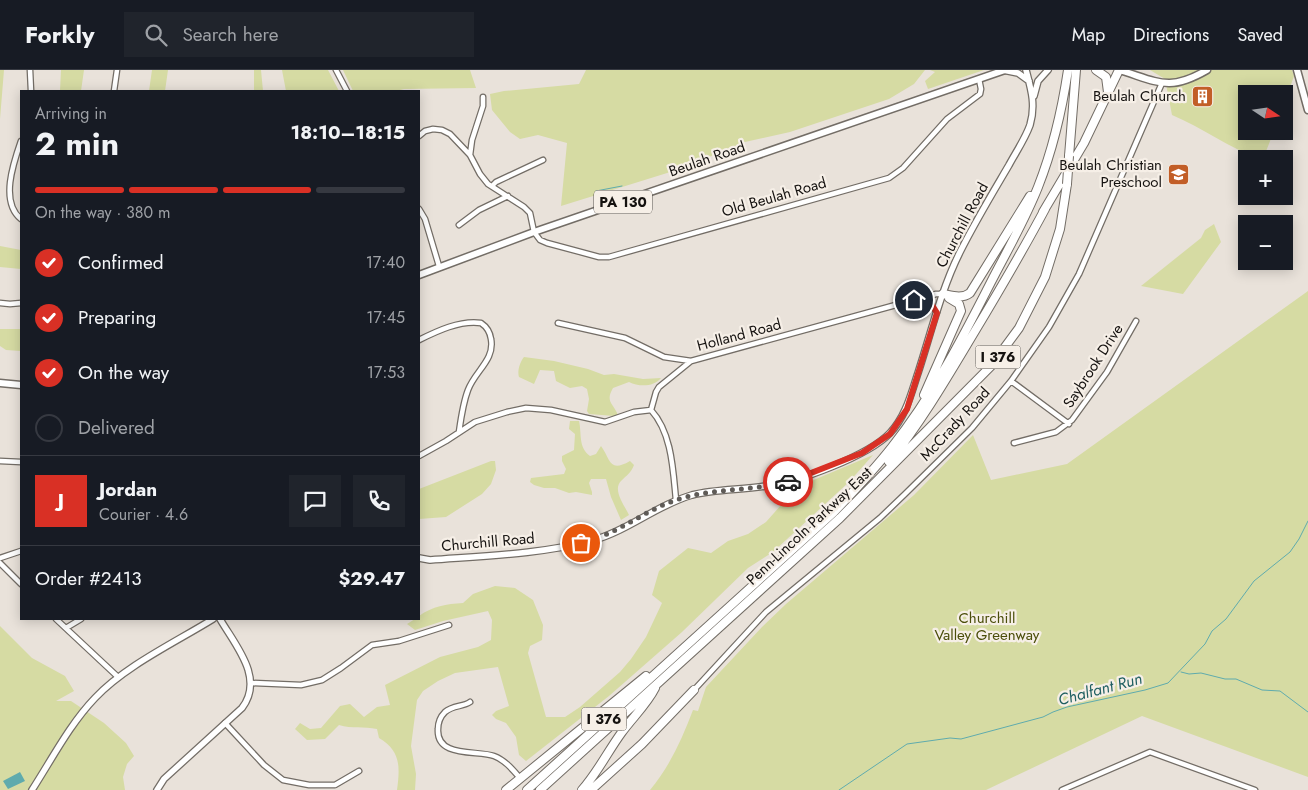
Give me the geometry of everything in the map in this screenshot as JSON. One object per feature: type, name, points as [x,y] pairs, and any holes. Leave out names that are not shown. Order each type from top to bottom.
[{"type":"highway","name":"Penn-Lincoln Parkway East","points":[[540,790],[826,531],[999,356],[1035,298],[1052,257],[1062,220],[1069,156],[1071,83],[1068,70]]},
{"type":"highway","name":"Penn-Lincoln Parkway East","points":[[527,790],[834,512],[870,473],[914,417],[964,336],[1028,210],[1043,175],[1076,70]]},
{"type":"highway","points":[[1096,70],[1106,77],[1108,94]]},
{"type":"highway","points":[[964,336],[1075,160],[1119,70]]},
{"type":"highway","points":[[943,294],[960,297],[970,293],[1043,175]]},
{"type":"highway","points":[[865,492],[898,451],[930,406],[1024,248],[1045,209]]},
{"type":"highway","points":[[914,417],[961,311],[959,304],[943,294]]},
{"type":"highway","points":[[506,790],[630,688],[682,649]]},
{"type":"highway","points":[[582,790],[595,774],[627,724],[651,696],[657,684]]},
{"type":"highway","points":[[591,790],[642,744],[694,690]]},
{"type":"main road","name":"Beulah Road","points":[[420,274],[534,232],[1004,70]]},
{"type":"main road","points":[[1119,70],[1170,84],[1182,82],[1207,70]]},
{"type":"main road","points":[[1142,70],[1149,79]]},
{"type":"main road","points":[[1297,70],[1308,110]]},
{"type":"main road","points":[[0,383],[20,385]]},
{"type":"street","points":[[30,70],[31,90]]},
{"type":"street","points":[[114,90],[117,70]]},
{"type":"street","points":[[336,70],[346,90]]},
{"type":"street","points":[[1004,70],[1018,73],[1029,81]]},
{"type":"street","name":"Churchill Road","points":[[420,558],[430,560],[515,552],[560,547],[595,540],[676,500],[700,493],[788,482],[853,457],[880,442],[894,428],[907,409],[943,294],[959,253],[1028,130],[1033,113],[1033,101],[1026,70]]},
{"type":"street","points":[[1033,101],[1038,81],[1048,70]]},
{"type":"street","name":"Old Beulah Road","points":[[534,232],[540,240],[547,243],[599,257],[609,256],[889,178],[903,168],[947,119],[980,94],[979,79]]},
{"type":"street","name":"McCrady Road","points":[[694,690],[766,612],[880,518],[905,494],[972,428],[1011,381],[1045,333],[1075,281],[1162,83]]},
{"type":"street","points":[[470,155],[472,140],[483,106],[483,98]]},
{"type":"street","points":[[420,135],[425,131],[442,130],[450,134],[470,155],[484,179],[530,213],[534,232]]},
{"type":"street","points":[[20,144],[11,175],[8,202],[15,215],[20,218]]},
{"type":"street","points":[[492,186],[496,182],[543,160]]},
{"type":"street","points":[[458,225],[479,210],[508,196]]},
{"type":"street","points":[[420,211],[425,219],[439,266]]},
{"type":"street","name":"Holland Road","points":[[651,410],[658,387],[691,361],[936,294],[943,294]]},
{"type":"street","points":[[922,298],[932,305],[937,313]]},
{"type":"street","points":[[0,302],[20,303]]},
{"type":"street","name":"Saybrook Drive","points":[[1014,443],[1052,433],[1069,424],[1101,380],[1136,321]]},
{"type":"street","points":[[420,340],[465,323],[481,323],[488,330],[492,350],[490,356],[475,375],[468,388],[459,432]]},
{"type":"street","points":[[558,323],[625,338],[664,357],[691,361]]},
{"type":"street","points":[[1011,381],[1069,424]]},
{"type":"street","points":[[420,455],[475,422],[526,408],[551,410],[605,422],[634,412],[651,410],[659,418],[664,429],[671,459],[676,500]]},
{"type":"street","points":[[0,461],[20,462]]},
{"type":"street","points":[[0,558],[20,551]]},
{"type":"street","points":[[0,563],[20,583]]},
{"type":"street","points":[[57,620],[118,677]]},
{"type":"street","points":[[66,628],[79,620]]},
{"type":"street","points":[[32,790],[80,716],[95,697],[118,677],[211,620]]},
{"type":"street","points":[[157,790],[164,779],[245,704],[251,683],[249,670],[221,620]]},
{"type":"street","points":[[251,683],[301,685],[322,680],[372,645],[399,641],[449,625]]},
{"type":"street","points":[[470,702],[454,707],[443,714],[438,731],[444,744],[454,751],[494,756],[506,763],[520,778]]},
{"type":"street","points":[[225,724],[264,764],[283,780],[309,786],[335,785],[360,771]]},
{"type":"street","points":[[1062,790],[1150,752],[1255,790]]},
{"type":"green space","points":[[0,70],[4,70],[0,119]]},
{"type":"green space","points":[[61,70],[84,70],[81,90],[60,90]]},
{"type":"green space","points":[[152,70],[168,70],[165,90],[149,90]]},
{"type":"green space","points":[[254,70],[261,70],[263,90],[254,90]]},
{"type":"green space","points":[[282,70],[328,70],[338,90],[286,90]]},
{"type":"green space","points":[[343,70],[470,70],[476,88],[400,90],[353,90]]},
{"type":"green space","points":[[586,70],[925,70],[914,84],[889,99],[790,132],[745,142],[680,169],[561,206],[567,143],[538,135],[520,139],[510,132],[492,110],[490,94],[579,84]]},
{"type":"green space","points":[[930,70],[984,70],[928,89],[925,81],[935,72]]},
{"type":"green space","points":[[1150,70],[1292,70],[1294,76],[1291,85],[1238,85],[1238,140],[1270,140],[1267,150],[1240,150],[1172,115],[1165,79]]},
{"type":"green space","points":[[1214,224],[1221,242],[1183,294],[1141,286],[1201,238],[1205,230]]},
{"type":"green space","points":[[0,246],[20,250],[20,269],[0,267]]},
{"type":"green space","name":"Churchill Valley Greenway","points":[[1308,291],[1308,777],[1142,716],[986,790],[650,790],[675,752],[693,710],[698,711],[706,687],[786,604],[914,495],[973,435],[991,480],[1067,464]]},
{"type":"green space","points":[[0,329],[20,329],[20,351],[6,350],[0,346]]},
{"type":"green space","points":[[524,357],[554,361],[604,375],[614,374],[643,379],[661,378],[650,385],[637,385],[629,382],[613,388],[610,400],[618,415],[589,414],[587,411],[589,399],[587,389],[582,386],[570,388],[556,381],[554,371],[540,370],[534,384],[519,377],[519,367]]},
{"type":"green space","points":[[570,421],[579,421],[582,444],[590,456],[596,454],[601,446],[614,465],[618,466],[630,461],[634,465],[621,481],[618,489],[622,503],[629,515],[621,520],[606,479],[591,479],[589,483],[592,495],[576,492],[569,493],[555,488],[544,488],[530,482],[531,478],[564,474],[566,469],[562,456],[574,450],[575,434],[569,429]]},
{"type":"green space","points":[[873,455],[849,482],[773,552],[748,568],[682,632],[609,696],[526,761],[519,755],[516,737],[506,723],[492,715],[496,711],[509,706],[498,667],[455,673],[423,691],[417,700],[411,746],[416,774],[415,790],[397,790],[399,774],[397,760],[392,748],[379,738],[377,729],[339,725],[325,739],[307,740],[295,729],[300,723],[310,729],[321,728],[340,706],[350,704],[364,717],[377,707],[390,705],[385,685],[440,657],[478,647],[491,640],[492,620],[488,611],[443,621],[415,630],[407,624],[413,620],[420,620],[420,615],[429,610],[445,605],[463,603],[473,594],[495,586],[515,588],[533,600],[543,625],[542,640],[530,646],[528,653],[546,717],[565,717],[580,707],[620,672],[646,637],[662,603],[652,595],[659,571],[688,548],[711,553],[728,541],[748,534],[766,522],[797,487]]},
{"type":"green space","points":[[495,461],[496,470],[491,484],[482,494],[446,517],[420,519],[420,489]]},
{"type":"green space","points":[[0,626],[32,658],[65,676],[74,691],[56,701],[71,701],[104,723],[126,743],[134,756],[127,764],[123,777],[125,790],[0,790]]},
{"type":"water","points":[[20,772],[25,781],[8,789],[3,781]]},
{"type":"waterway","points":[[596,191],[622,186]]},
{"type":"waterway","name":"Chalfant Run","points":[[839,790],[907,744],[950,738],[961,739],[1043,717],[1067,707],[1168,683],[1205,644],[1212,631],[1226,619],[1254,581],[1290,552],[1308,521]]},
{"type":"waterway","points":[[1181,672],[1189,674],[1201,673],[1225,679],[1236,679],[1262,690],[1280,691],[1308,712]]},
{"type":"way so far","points":[[581,543],[595,540],[666,504],[691,495],[788,482]]},
{"type":"place","name":"Beulah Church","points":[[1202,96]]},
{"type":"place","name":"Beulah Christian Preschool","points":[[1178,174]]},
{"type":"route","points":[[788,482],[862,453],[875,446],[890,434],[898,423],[908,405],[937,313],[932,305],[922,298],[914,300]]}]
